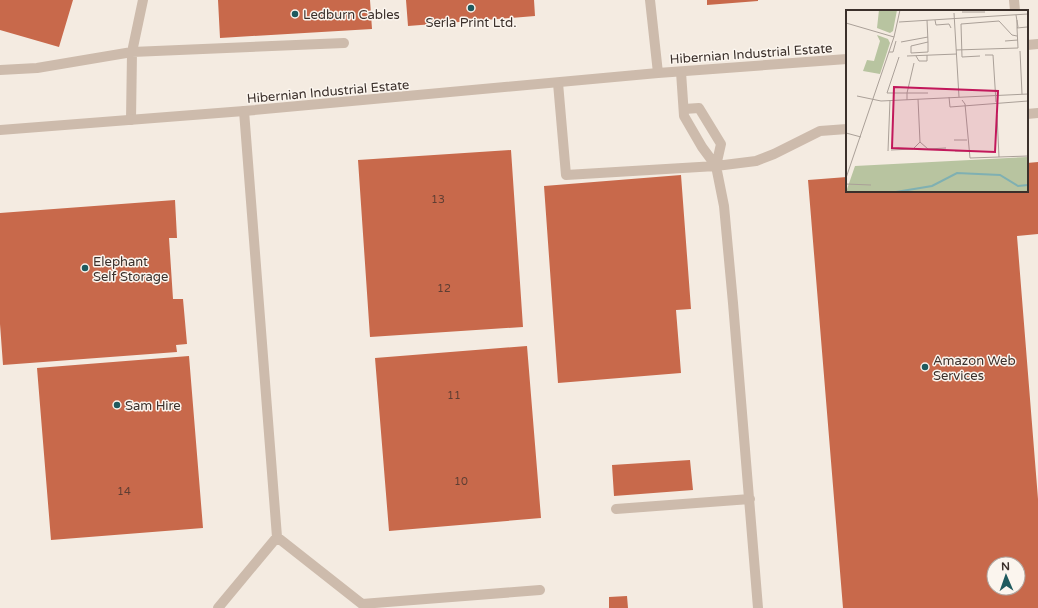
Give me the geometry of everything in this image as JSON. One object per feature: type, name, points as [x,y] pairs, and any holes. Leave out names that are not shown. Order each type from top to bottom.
[{"type":"street","points":[[131,120],[132,52],[143,0]]},
{"type":"street","name":"Hibernian Industrial Estate","points":[[650,0],[658,73]]},
{"type":"street","points":[[1014,0],[1015,10]]},
{"type":"street","points":[[0,70],[37,68],[132,52],[344,44]]},
{"type":"street","points":[[1028,45],[1038,44]]},
{"type":"street","name":"Hibernian Industrial Estate","points":[[0,130],[244,111],[658,73],[846,59]]},
{"type":"street","points":[[681,72],[684,116],[702,147],[716,166]]},
{"type":"street","points":[[558,83],[566,174],[716,166],[756,161],[774,154],[820,131],[846,129]]},
{"type":"street","points":[[684,109],[699,108],[721,144],[716,166],[724,206],[750,499],[758,608]]},
{"type":"street","points":[[218,608],[277,537],[244,111]]},
{"type":"street","points":[[1028,114],[1038,113]]},
{"type":"street","points":[[616,509],[750,499]]},
{"type":"street","points":[[277,537],[362,604],[540,590]]},
{"type":"building","points":[[0,0],[73,0],[59,47],[0,30]]},
{"type":"building","name":"Ledburn Cables","points":[[218,0],[370,0],[372,29],[220,38]]},
{"type":"building","name":"Serla Print Ltd.","points":[[406,0],[534,0],[535,16],[408,26]]},
{"type":"building","points":[[707,0],[758,0],[758,1],[707,5]]},
{"type":"building","points":[[511,150],[523,327],[370,337],[358,160]]},
{"type":"building","name":"Amazon Web Services","points":[[1038,162],[1038,234],[1017,236],[1038,499],[1038,608],[843,608],[808,180],[846,177],[846,192],[1028,192],[1028,163]]},
{"type":"building","points":[[681,175],[691,309],[676,310],[681,373],[558,383],[544,186]]},
{"type":"building","name":"Elephant Self Storage","points":[[175,200],[177,238],[169,238],[173,299],[183,299],[187,344],[176,345],[177,352],[3,365],[0,324],[0,213]]},
{"type":"building","points":[[527,346],[541,518],[389,531],[375,358]]},
{"type":"building","points":[[189,356],[203,528],[51,540],[37,368]]},
{"type":"building","points":[[690,460],[693,490],[614,496],[612,465]]},
{"type":"building","points":[[627,596],[628,608],[609,608],[609,597]]},
{"type":"place","name":"Serla Print Ltd.","points":[[471,8]]},
{"type":"place","name":"Ledburn Cables","points":[[295,14]]},
{"type":"place","name":"Elephant Self Storage","points":[[85,268]]},
{"type":"place","name":"Amazon Web Services","points":[[925,367]]},
{"type":"place","name":"Sam Hire","points":[[117,405]]}]
